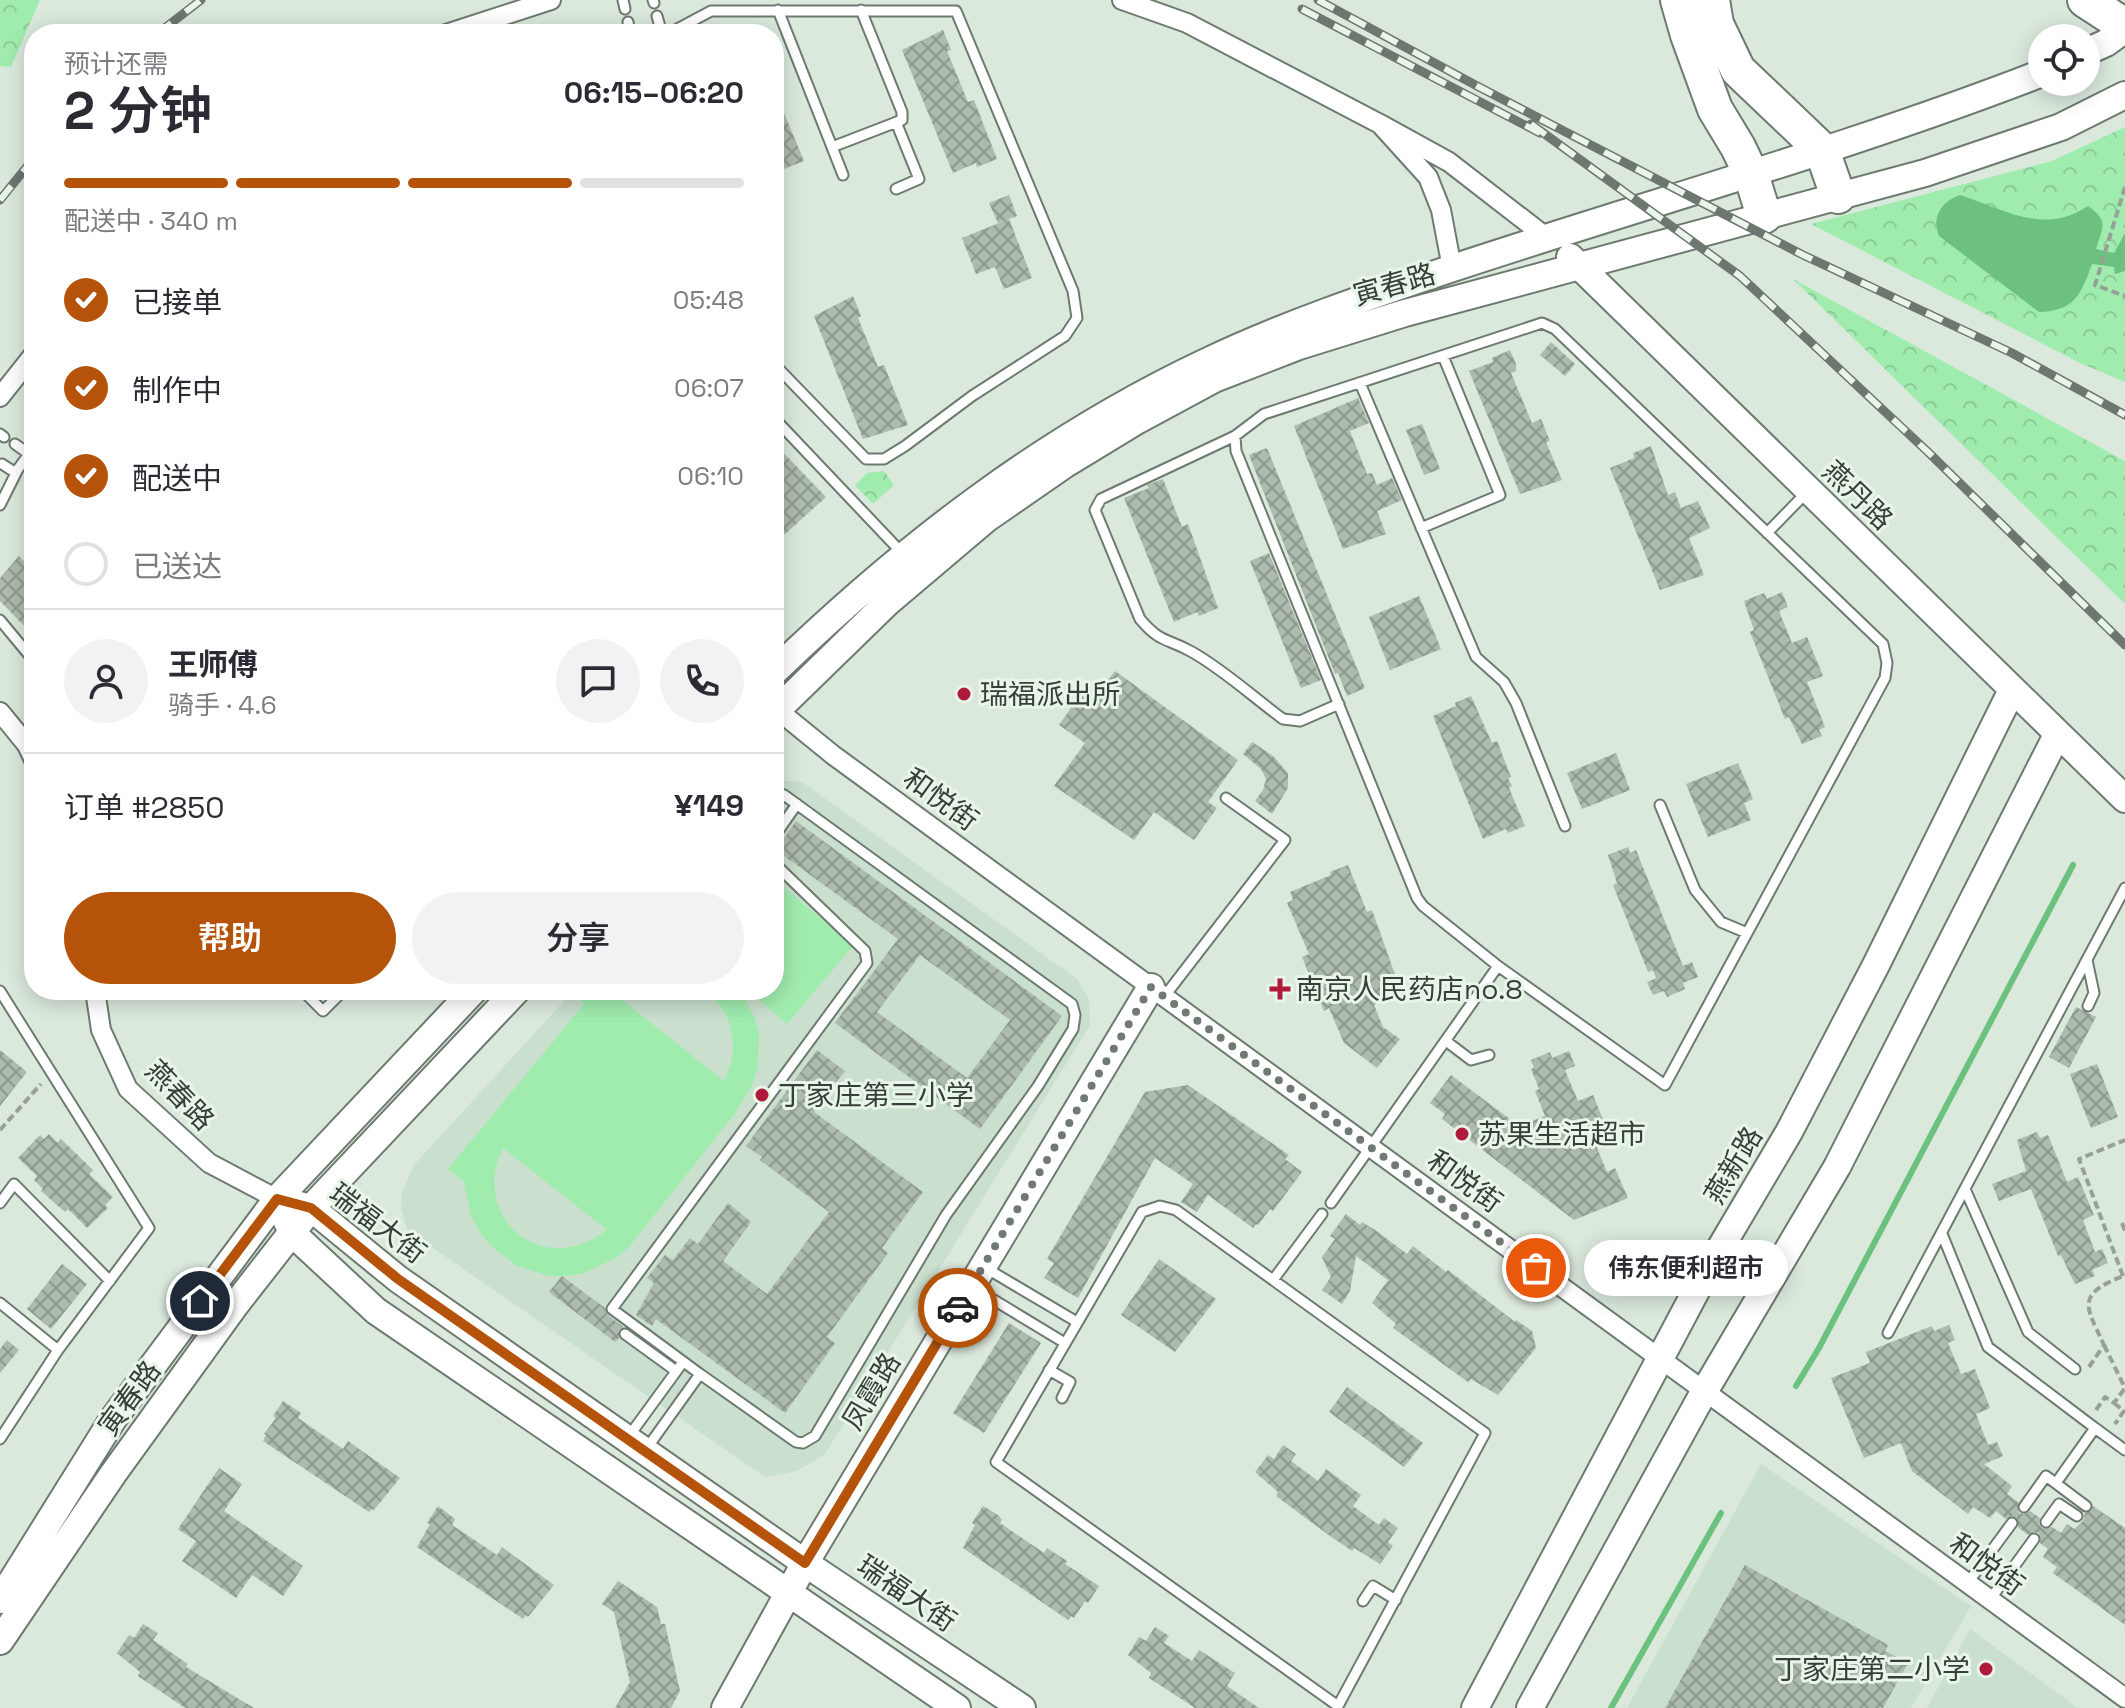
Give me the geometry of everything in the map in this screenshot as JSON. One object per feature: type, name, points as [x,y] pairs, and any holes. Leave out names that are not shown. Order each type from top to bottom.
[{"type":"highway","points":[[1678,0],[1715,109],[1751,174],[1764,216]]},
{"type":"highway","points":[[1712,0],[1716,24],[1738,70],[1822,150],[1838,196]]},
{"type":"highway","points":[[2085,0],[2125,28]]},
{"type":"street","points":[[477,24],[551,0]]},
{"type":"street","points":[[1122,0],[1187,23],[1449,162],[1546,237]]},
{"type":"street","points":[[2100,46],[2125,28]]},
{"type":"street","name":"寅春路","points":[[784,663],[872,580],[975,499],[1054,444],[1206,362],[1290,324],[1452,268],[1751,174],[2028,78]]},
{"type":"street","name":"寅春路","points":[[784,701],[888,602],[986,519],[1064,465],[1214,379],[1299,346],[1405,313],[1925,173],[2061,127],[2125,95]]},
{"type":"street","points":[[1380,124],[1428,177],[1441,210],[1452,268]]},
{"type":"street","name":"燕丹路","points":[[1546,237],[1580,266],[2125,799]]},
{"type":"street","points":[[0,397],[24,367]]},
{"type":"street","name":"燕新路","points":[[1475,1708],[1705,1274],[1796,1118],[1876,965],[2012,690]]},
{"type":"street","points":[[0,712],[24,741]]},
{"type":"street","name":"和悦街","points":[[784,717],[2125,1698]]},
{"type":"street","points":[[1530,1708],[1704,1392],[1837,1167],[2057,735]]},
{"type":"street","name":"凤霞路","points":[[725,1708],[805,1563],[977,1276],[1158,992]]},
{"type":"street","name":"燕春路","points":[[96,1000],[101,1030],[128,1089],[209,1163],[277,1199]]},
{"type":"street","name":"寅春路","points":[[0,1600],[113,1419],[277,1199],[465,1000]]},
{"type":"street","name":"寅春路","points":[[0,1641],[113,1474],[236,1304],[311,1208],[508,1000]]},
{"type":"street","name":"瑞福大街","points":[[277,1199],[311,1208],[398,1279],[805,1563],[1022,1708]]},
{"type":"street","name":"瑞福大街","points":[[277,1199],[292,1233],[376,1311],[957,1708]]},
{"type":"lane","points":[[778,10],[784,24]]},
{"type":"lane","points":[[832,147],[902,120],[902,112],[861,10]]},
{"type":"lane","points":[[685,24],[711,11],[956,11],[1073,291],[1077,318],[1065,336],[972,396],[884,459],[866,459],[784,374]]},
{"type":"lane","points":[[657,16],[661,24]]},
{"type":"lane","points":[[784,25],[843,175]]},
{"type":"lane","points":[[896,122],[919,179],[896,189]]},
{"type":"lane","points":[[1235,436],[1236,451],[1339,704],[1417,898],[1498,966],[1665,1085],[1885,678],[1887,663],[1883,644],[1555,329],[1542,323],[1264,414],[1235,436],[1101,499],[1095,510],[1140,619],[1151,633],[1190,650],[1283,719],[1300,721],[1339,704]]},
{"type":"lane","points":[[1421,528],[1500,495],[1443,356]]},
{"type":"lane","points":[[1360,383],[1476,657],[1504,682],[1516,703],[1565,826]]},
{"type":"lane","points":[[784,429],[904,555]]},
{"type":"lane","points":[[15,444],[24,447]]},
{"type":"lane","points":[[0,505],[24,462]]},
{"type":"lane","points":[[2,464],[16,473]]},
{"type":"lane","points":[[1767,533],[1808,490]]},
{"type":"lane","points":[[0,620],[24,649]]},
{"type":"lane","points":[[784,795],[1072,1004],[1075,1015],[1073,1029],[1017,1118],[946,1215],[810,1441],[796,1442],[612,1309],[867,963],[865,951],[784,873]]},
{"type":"lane","points":[[1158,992],[1285,840],[1226,798]]},
{"type":"lane","points":[[784,823],[797,804]]},
{"type":"lane","points":[[1660,805],[1695,890],[1721,922],[1747,933]]},
{"type":"lane","points":[[1888,1333],[2125,888]]},
{"type":"lane","points":[[2087,960],[2094,993],[2088,1006]]},
{"type":"lane","points":[[1331,1203],[1498,966]]},
{"type":"lane","points":[[0,991],[149,1228],[58,1350],[0,1439]]},
{"type":"lane","points":[[312,1000],[323,1011],[334,1000]]},
{"type":"lane","points":[[1446,1041],[1471,1060],[1489,1055]]},
{"type":"lane","points":[[0,1203],[14,1184],[110,1281]]},
{"type":"lane","points":[[1965,1189],[2028,1332],[2075,1369]]},
{"type":"lane","points":[[1160,1206],[1176,1210],[1485,1433],[1338,1706],[996,1462],[1077,1322],[1142,1212],[1160,1206]]},
{"type":"lane","points":[[1273,1280],[1322,1214]]},
{"type":"lane","points":[[1942,1234],[1988,1347],[2125,1450]]},
{"type":"lane","points":[[977,1276],[1077,1322]]},
{"type":"lane","points":[[977,1276],[1065,1343]]},
{"type":"lane","points":[[0,1303],[58,1350]]},
{"type":"lane","points":[[625,1334],[676,1371]]},
{"type":"lane","points":[[636,1445],[683,1362]]},
{"type":"lane","points":[[1049,1370],[1070,1382],[1062,1398]]},
{"type":"lane","points":[[636,1445],[700,1374]]},
{"type":"lane","points":[[2056,1483],[2091,1425]]},
{"type":"lane","points":[[2024,1507],[2046,1476],[2086,1506]]},
{"type":"lane","points":[[2046,1522],[2059,1504],[2077,1516]]},
{"type":"lane","points":[[1967,1584],[2012,1523]]},
{"type":"lane","points":[[1989,1601],[2034,1539]]},
{"type":"lane","points":[[1363,1601],[1373,1586],[1396,1600]]},
{"type":"path","points":[[2125,187],[2095,285],[2125,296]]},
{"type":"path","points":[[0,1130],[52,1073]]},
{"type":"path","points":[[2114,1403],[2125,1388],[2087,1308],[2091,1294],[2103,1284],[2124,1275],[2079,1159],[2125,1140]]},
{"type":"path","points":[[2122,1223],[2125,1231]]},
{"type":"path","points":[[2088,1369],[2104,1345]]},
{"type":"path","points":[[2091,1425],[2105,1397],[2114,1403],[2124,1411],[2106,1436]]},
{"type":"shaded area","points":[[1960,195],[2008,213],[2039,219],[2071,215],[2088,206],[2102,220],[2096,249],[2114,253],[2125,233],[2125,271],[2115,274],[2114,267],[2092,264],[2075,299],[2061,308],[2039,312],[1939,236],[1937,216],[1948,201]]},
{"type":"shaded area","name":"丁家庄第三小学","points":[[784,781],[802,782],[1077,979],[1089,999],[1090,1025],[825,1454],[797,1471],[765,1477],[407,1230],[401,1208],[402,1192],[414,1165],[565,1000],[784,1000]]},
{"type":"shaded area","points":[[1761,1464],[1971,1606],[1911,1708],[1627,1708]]},
{"type":"shaded area","name":"丁家庄第二小学","points":[[1970,1629],[2078,1708],[1927,1708]]},
{"type":"green space","points":[[0,0],[40,0],[30,24],[24,24],[24,37],[11,67],[0,66]]},
{"type":"green space","points":[[2125,127],[2125,382],[2080,363],[1811,224],[2052,161]]},
{"type":"green space","points":[[1793,279],[2125,461],[2125,604]]},
{"type":"green space","points":[[884,471],[894,485],[873,504],[855,485],[867,473]]},
{"type":"green space","points":[[784,887],[853,946],[787,1024],[759,1000],[784,1000]]},
{"type":"green space","points":[[580,1000],[622,1000],[724,1081],[732,1056],[732,1031],[715,1000],[745,1000],[759,1033],[758,1066],[753,1083],[736,1112],[628,1248],[614,1259],[584,1273],[550,1276],[517,1266],[490,1245],[471,1215],[464,1182],[448,1169],[584,1004]],"holes":[[[503,1148],[606,1230],[583,1244],[559,1248],[537,1244],[518,1234],[504,1218],[496,1197],[495,1174]]]},
{"type":"building","points":[[943,30],[951,50],[947,51],[968,102],[974,100],[997,159],[977,167],[976,163],[953,173],[902,50]]},
{"type":"building","points":[[784,113],[804,161],[784,169]]},
{"type":"building","points":[[1009,195],[1017,216],[998,223],[989,203]]},
{"type":"building","points":[[1009,219],[1032,278],[1004,289],[995,267],[976,274],[962,238]]},
{"type":"building","points":[[853,296],[861,316],[858,318],[878,367],[884,365],[908,425],[863,439],[814,316]]},
{"type":"building","points":[[1551,342],[1575,364],[1565,376],[1540,355]]},
{"type":"building","points":[[1510,350],[1516,364],[1516,371],[1511,373],[1532,423],[1541,419],[1550,441],[1546,442],[1562,480],[1520,494],[1469,371],[1493,362],[1492,358]]},
{"type":"building","points":[[1358,398],[1369,423],[1350,431],[1367,474],[1372,473],[1377,485],[1392,478],[1402,500],[1377,511],[1386,534],[1343,549],[1294,426]]},
{"type":"building","points":[[1422,424],[1440,469],[1424,475],[1406,430]]},
{"type":"building","points":[[1651,446],[1668,495],[1675,492],[1681,508],[1698,501],[1710,528],[1689,538],[1704,575],[1660,590],[1610,468],[1634,458],[1633,453]]},
{"type":"building","points":[[1267,448],[1365,688],[1347,696],[1338,673],[1335,674],[1249,455]]},
{"type":"building","points":[[784,453],[826,497],[784,535]]},
{"type":"building","points":[[1163,479],[1182,527],[1188,524],[1218,608],[1199,616],[1197,612],[1174,622],[1124,498]]},
{"type":"building","points":[[1269,553],[1321,680],[1301,688],[1250,561]]},
{"type":"building","points":[[19,556],[24,561],[24,626],[0,601],[0,578]]},
{"type":"building","points":[[1782,592],[1788,607],[1779,611],[1792,643],[1807,637],[1823,676],[1807,682],[1825,727],[1819,730],[1822,736],[1802,744],[1789,717],[1785,719],[1750,632],[1754,630],[1744,601],[1764,593],[1767,599]]},
{"type":"building","points":[[1419,596],[1441,649],[1390,670],[1369,617]]},
{"type":"building","points":[[1115,671],[1238,760],[1208,802],[1217,808],[1194,840],[1154,812],[1134,840],[1054,786],[1085,743],[1059,725],[1082,692],[1093,700]]},
{"type":"building","points":[[1471,696],[1492,743],[1497,741],[1511,777],[1508,778],[1512,786],[1509,788],[1525,826],[1508,833],[1506,829],[1483,839],[1433,716]]},
{"type":"building","points":[[1252,742],[1273,756],[1288,773],[1288,788],[1272,814],[1255,801],[1266,779],[1261,769],[1243,754]]},
{"type":"building","points":[[1616,753],[1630,790],[1582,809],[1567,773]]},
{"type":"building","points":[[1738,763],[1753,799],[1744,803],[1751,820],[1708,837],[1686,784]]},
{"type":"building","points":[[796,821],[1062,1016],[980,1129],[835,1023],[898,939],[784,856],[784,838]],"holes":[[[920,955],[1010,1020],[967,1078],[877,1012]]]},
{"type":"building","points":[[1628,847],[1630,853],[1636,850],[1683,966],[1692,962],[1698,977],[1683,983],[1685,989],[1667,997],[1664,991],[1653,995],[1647,982],[1656,978],[1653,970],[1648,972],[1613,885],[1617,883],[1608,855]]},
{"type":"building","points":[[1348,865],[1367,912],[1372,910],[1402,994],[1374,1005],[1383,1027],[1400,1039],[1377,1068],[1344,1043],[1329,1008],[1324,1011],[1302,957],[1309,954],[1287,903],[1293,900],[1290,892]]},
{"type":"building","points":[[2076,1007],[2096,1017],[2069,1068],[2049,1057]]},
{"type":"building","points":[[0,1050],[27,1072],[0,1106]]},
{"type":"building","points":[[817,1050],[845,1071],[814,1112],[923,1192],[882,1248],[888,1253],[827,1337],[835,1343],[785,1413],[656,1319],[652,1326],[636,1315],[654,1283],[647,1278],[665,1255],[673,1260],[690,1238],[698,1244],[728,1203],[751,1222],[723,1261],[767,1294],[829,1212],[746,1146]]},
{"type":"building","points":[[1569,1051],[1575,1066],[1565,1070],[1578,1101],[1593,1095],[1609,1134],[1594,1141],[1607,1172],[1615,1168],[1628,1198],[1574,1220],[1442,1119],[1445,1114],[1430,1103],[1451,1075],[1519,1126],[1545,1116],[1535,1091],[1539,1089],[1531,1060],[1550,1052],[1552,1058]]},
{"type":"building","points":[[2097,1064],[2118,1117],[2091,1128],[2070,1074]]},
{"type":"building","points":[[1188,1085],[1289,1155],[1285,1159],[1302,1172],[1273,1211],[1270,1209],[1253,1228],[1208,1195],[1197,1212],[1181,1202],[1193,1184],[1155,1158],[1078,1298],[1044,1278],[1054,1263],[1047,1259],[1145,1092]]},
{"type":"building","points":[[2037,1132],[2040,1138],[2048,1135],[2067,1182],[2078,1177],[2094,1215],[2083,1220],[2095,1252],[2102,1249],[2108,1263],[2092,1270],[2095,1276],[2075,1284],[2061,1255],[2058,1256],[2031,1189],[1999,1201],[1992,1184],[2026,1171],[2017,1140]]},
{"type":"building","points":[[49,1134],[58,1143],[61,1139],[93,1170],[89,1174],[113,1197],[105,1205],[108,1208],[87,1228],[68,1209],[65,1212],[41,1191],[43,1189],[34,1180],[37,1176],[18,1158],[40,1135],[44,1139]]},
{"type":"building","points":[[1346,1214],[1360,1225],[1362,1222],[1378,1232],[1407,1254],[1413,1246],[1515,1322],[1532,1331],[1536,1348],[1498,1395],[1471,1379],[1468,1382],[1393,1328],[1396,1324],[1372,1303],[1388,1280],[1356,1256],[1350,1291],[1342,1304],[1322,1290],[1331,1277],[1322,1257],[1335,1239],[1330,1236]]},
{"type":"building","points":[[1159,1259],[1216,1299],[1175,1352],[1121,1315]]},
{"type":"building","points":[[62,1264],[87,1284],[51,1329],[27,1309]]},
{"type":"building","points":[[562,1276],[605,1308],[608,1315],[623,1327],[615,1342],[549,1292]]},
{"type":"building","points":[[1009,1323],[1041,1343],[984,1433],[953,1413]]},
{"type":"building","points":[[1949,1325],[1955,1340],[1948,1343],[1961,1374],[1975,1369],[1990,1408],[1976,1414],[1988,1445],[1997,1442],[2003,1456],[1984,1464],[2012,1486],[2007,1494],[2018,1502],[2019,1513],[2030,1511],[2040,1518],[2042,1528],[2052,1527],[2061,1533],[2067,1524],[2074,1529],[2093,1506],[2125,1528],[2125,1625],[2053,1573],[2057,1567],[2043,1557],[2048,1549],[2040,1543],[2039,1533],[2028,1535],[2018,1527],[2017,1518],[2012,1516],[2006,1519],[1996,1511],[1990,1518],[1973,1507],[1968,1514],[1912,1471],[1901,1443],[1864,1458],[1831,1378],[1870,1363],[1866,1352],[1932,1326],[1934,1331]]},
{"type":"building","points":[[7,1340],[19,1350],[0,1373],[0,1349]]},
{"type":"building","points":[[1347,1387],[1423,1443],[1404,1467],[1329,1412]]},
{"type":"building","points":[[283,1401],[301,1413],[298,1418],[343,1449],[348,1441],[400,1478],[374,1510],[369,1512],[263,1441]]},
{"type":"building","points":[[1283,1445],[1296,1454],[1291,1461],[1318,1481],[1326,1469],[1361,1495],[1353,1506],[1379,1525],[1384,1518],[1398,1528],[1388,1542],[1393,1546],[1380,1564],[1330,1536],[1276,1496],[1278,1492],[1255,1472],[1268,1455],[1274,1459]]},
{"type":"building","points":[[219,1468],[242,1484],[224,1511],[303,1566],[283,1596],[252,1575],[236,1598],[182,1561],[196,1541],[178,1529]]},
{"type":"building","points":[[438,1506],[455,1519],[452,1525],[497,1555],[502,1547],[554,1585],[528,1617],[526,1615],[523,1619],[417,1547]]},
{"type":"building","points":[[983,1506],[998,1515],[1002,1520],[1000,1523],[1044,1553],[1047,1548],[1099,1586],[1074,1618],[1071,1616],[1068,1620],[963,1548],[975,1525],[972,1523]]},
{"type":"building","points":[[1745,1565],[1888,1645],[1885,1651],[1908,1663],[1883,1708],[1665,1708]]},
{"type":"building","points":[[618,1581],[657,1607],[661,1624],[665,1624],[680,1691],[671,1708],[615,1708],[630,1682],[614,1612],[602,1604]]},
{"type":"building","points":[[143,1624],[158,1633],[153,1640],[188,1664],[186,1667],[254,1708],[185,1708],[138,1676],[140,1672],[117,1653],[129,1635],[134,1638]]},
{"type":"building","points":[[1155,1627],[1169,1636],[1164,1643],[1192,1661],[1199,1650],[1235,1673],[1227,1686],[1259,1708],[1195,1708],[1149,1678],[1151,1673],[1128,1655],[1139,1637],[1146,1641]]},
{"type":"waterway","points":[[1796,1386],[1819,1348],[2073,865]]},
{"type":"waterway","points":[[1611,1708],[1721,1513]]},
{"type":"railway","points":[[170,24],[201,0]]},
{"type":"railway","points":[[1318,0],[1803,255],[2012,353],[2125,415]]},
{"type":"railway","points":[[1302,9],[1540,133]]},
{"type":"railway","points":[[1531,124],[1740,276],[1928,452],[2125,645]]},
{"type":"railway","points":[[0,200],[24,170]]},
{"type":"way so far","points":[[958,1308],[1151,987],[1536,1268]]},
{"type":"place","name":"瑞福派出所","points":[[964,694]]},
{"type":"place","name":"南京人民药店no.8","points":[[1280,989]]},
{"type":"place","name":"丁家庄第三小学","points":[[762,1095]]},
{"type":"place","name":"苏果生活超市","points":[[1462,1134]]},
{"type":"place","name":"伟东便利超市","points":[[1536,1268]]},
{"type":"place","name":"丁家庄第二小学","points":[[1986,1669]]},
{"type":"route","points":[[200,1301],[277,1199],[311,1208],[398,1279],[805,1563],[958,1308]]}]
